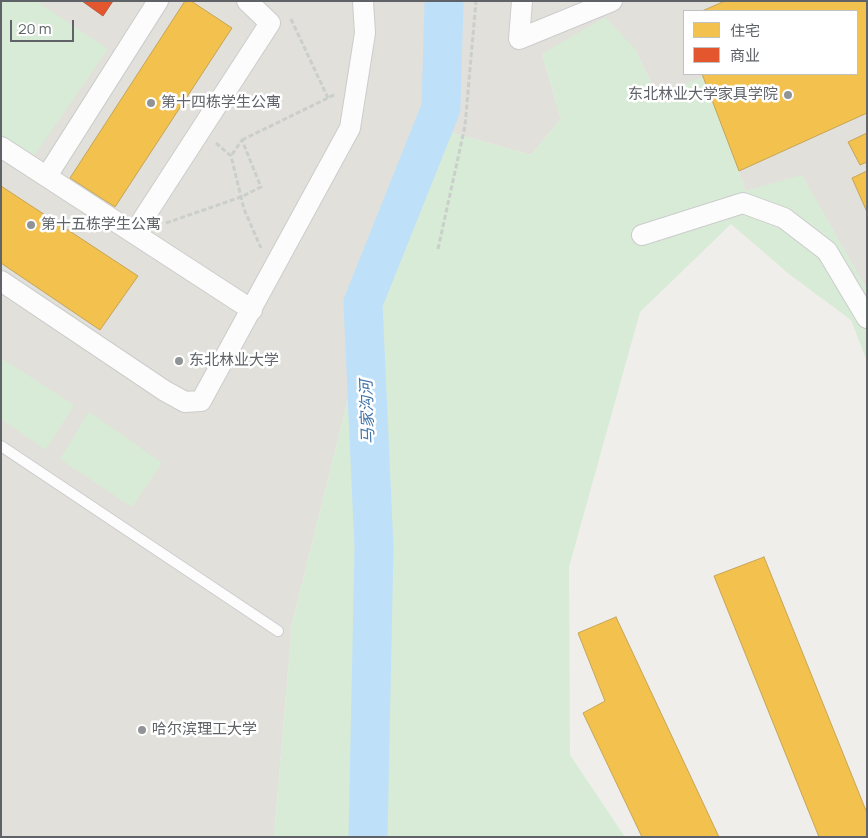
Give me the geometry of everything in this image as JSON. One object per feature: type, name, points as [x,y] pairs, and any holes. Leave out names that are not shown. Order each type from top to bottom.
[{"type":"street","points":[[47,176],[158,1]]},
{"type":"street","points":[[134,233],[270,24],[247,1]]},
{"type":"street","points":[[1,281],[165,391],[185,402],[201,401],[350,128],[365,33],[363,1]]},
{"type":"street","points":[[522,1],[519,39],[612,1]]},
{"type":"street","points":[[1,147],[252,310]]},
{"type":"street","points":[[642,235],[743,204],[784,218],[827,251],[867,318]]},
{"type":"lane","points":[[1,446],[278,631]]},
{"type":"path","points":[[438,249],[465,126],[476,1]]},
{"type":"path","points":[[290,16],[328,98]]},
{"type":"path","points":[[231,156],[242,140],[357,84]]},
{"type":"path","points":[[201,130],[231,156],[244,209],[272,273]]},
{"type":"path","points":[[134,233],[241,198],[261,187],[242,140]]},
{"type":"shaded area","name":"东北林业大学","points":[[1,1],[867,1],[867,290],[802,176],[746,191],[703,78],[656,94],[635,49],[542,54],[561,119],[531,155],[417,123],[292,624],[274,837],[1,837]]},
{"type":"green space","points":[[1,1],[36,1],[108,49],[34,156],[1,136]]},
{"type":"green space","points":[[605,17],[635,49],[656,94],[703,77],[746,191],[802,175],[867,290],[867,361],[851,320],[789,274],[731,224],[640,312],[569,567],[570,755],[625,837],[274,837],[292,624],[417,123],[531,155],[561,119],[542,54]]},
{"type":"green space","points":[[1,358],[74,405],[46,450],[1,419]]},
{"type":"green space","points":[[89,412],[162,463],[132,507],[60,459]]},
{"type":"building: 住宅","name":"第十四栋学生公寓","points":[[185,1],[191,1],[232,28],[115,207],[70,178]]},
{"type":"building: 住宅","name":"东北林业大学家具学院","points":[[725,1],[867,1],[867,113],[739,171],[702,75],[858,75],[858,10],[704,10]]},
{"type":"building: 住宅","points":[[867,133],[867,162],[860,165],[848,142]]},
{"type":"building: 住宅","points":[[867,171],[867,212],[852,178]]},
{"type":"building: 住宅","name":"第十五栋学生公寓","points":[[1,186],[138,276],[100,330],[1,263]]},
{"type":"building: 住宅","points":[[764,557],[867,813],[867,837],[819,837],[714,576]]},
{"type":"building: 住宅","points":[[616,617],[719,837],[642,837],[583,713],[605,701],[578,633]]},
{"type":"building: 商业","points":[[82,1],[113,1],[103,16]]},
{"type":"waterway","name":"马家沟河","points":[[368,837],[374,548],[363,303],[441,108],[444,1]]},
{"type":"place","name":"东北林业大学家具学院","points":[[788,95]]},
{"type":"place","name":"第十四栋学生公寓","points":[[151,103]]},
{"type":"place","name":"第十五栋学生公寓","points":[[31,225]]},
{"type":"place","name":"东北林业大学","points":[[179,361]]},
{"type":"place","name":"哈尔滨理工大学","points":[[142,730]]}]
